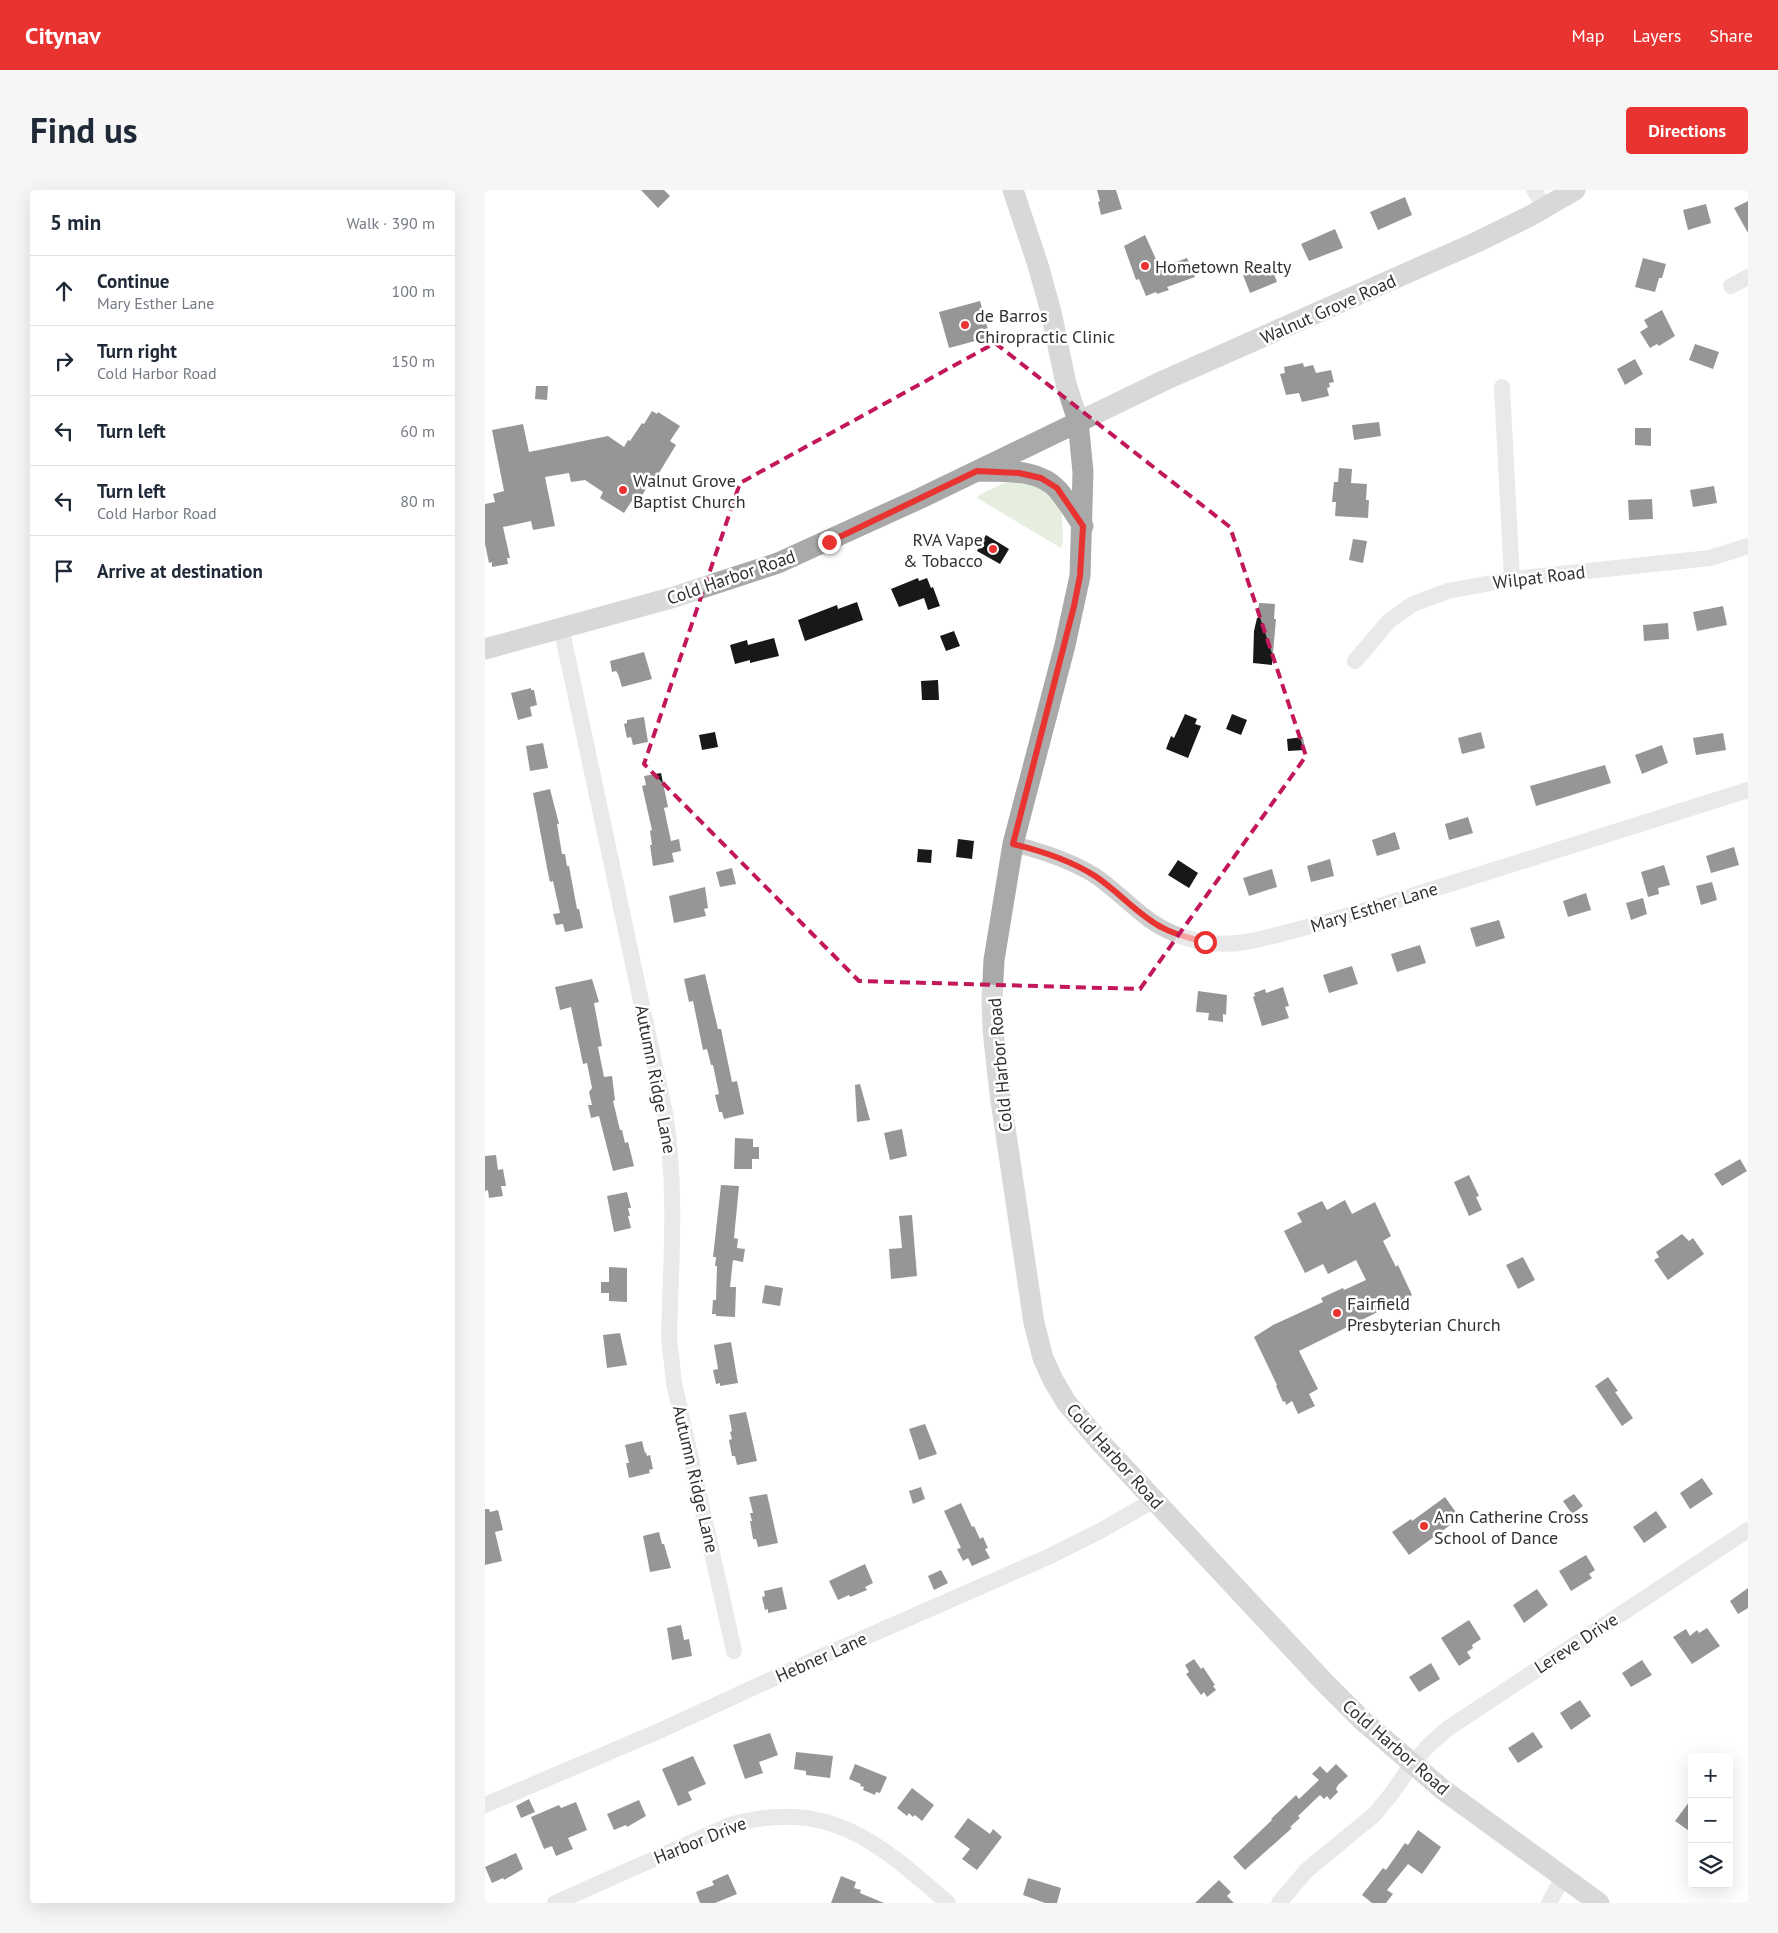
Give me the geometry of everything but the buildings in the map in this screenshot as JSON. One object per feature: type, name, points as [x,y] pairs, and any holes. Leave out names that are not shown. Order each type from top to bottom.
[{"type":"main road","points":[[1013,190],[1038,265],[1051,312],[1066,384],[1078,422]]},
{"type":"main road","name":"Walnut Grove Road","points":[[1078,422],[1165,380],[1477,242],[1540,199],[1575,190]]},
{"type":"main road","name":"Cold Harbor Road","points":[[485,649],[671,598],[778,563],[829,542],[1078,422],[1083,472],[1083,526],[1080,576],[1013,844],[994,960],[992,999],[993,1030],[1000,1094],[1037,1338],[1043,1358],[1066,1402],[1153,1500],[1362,1720],[1442,1790],[1599,1903]]},
{"type":"main road","points":[[977,471],[1019,473],[1041,478],[1057,488],[1083,526]]},
{"type":"street","points":[[1731,286],[1748,277]]},
{"type":"street","points":[[1502,387],[1512,578]]},
{"type":"street","name":"Wilpat Road","points":[[1355,660],[1389,621],[1413,604],[1448,591],[1512,578],[1710,558],[1748,546]]},
{"type":"street","name":"Autumn Ridge Lane","points":[[561,627],[665,1113],[671,1149],[673,1186],[670,1355],[674,1383],[734,1652]]},
{"type":"street","name":"Mary Esther Lane","points":[[1013,844],[1039,850],[1071,863],[1095,876],[1122,896],[1143,915],[1161,927],[1188,938],[1226,944],[1251,942],[1331,921],[1748,790]]},
{"type":"street","name":"Hebner Lane","points":[[485,1806],[659,1731],[817,1658],[1048,1557],[1100,1531],[1153,1500]]},
{"type":"street","name":"Lereve Drive","points":[[1279,1903],[1305,1872],[1375,1814],[1393,1793],[1412,1764],[1447,1729],[1748,1530]]},
{"type":"street","name":"Harbor Drive","points":[[555,1903],[730,1825],[776,1816],[799,1816],[827,1822],[865,1838],[893,1858],[947,1903]]},
{"type":"street","points":[[1549,1903],[1563,1877]]},
{"type":"highlighted area","points":[[995,343],[1230,527],[1306,756],[1140,989],[859,981],[644,764],[740,483]]},
{"type":"green space","points":[[1024,481],[1039,485],[1059,504],[1062,517],[1063,541],[1061,548],[977,498],[979,495],[1006,482]]},
{"type":"place","name":"Hometown Realty","points":[[1145,266]]},
{"type":"place","name":"de Barros Chiropractic Clinic","points":[[965,325]]},
{"type":"place","name":"Walnut Grove Baptist Church","points":[[623,490]]},
{"type":"place","name":"RVA Vape & Tobacco","points":[[993,549]]},
{"type":"place","name":"Fairfield Presbyterian Church","points":[[1337,1313]]},
{"type":"place","name":"Ann Catherine Cross School of Dance","points":[[1424,1526]]},
{"type":"route","points":[[829,542],[977,471],[1033,475],[1057,488],[1083,526],[1080,576],[1065,645],[1013,844],[1039,850],[1071,863],[1095,876],[1122,896],[1143,915],[1161,927],[1180,936],[1205,942]]}]
